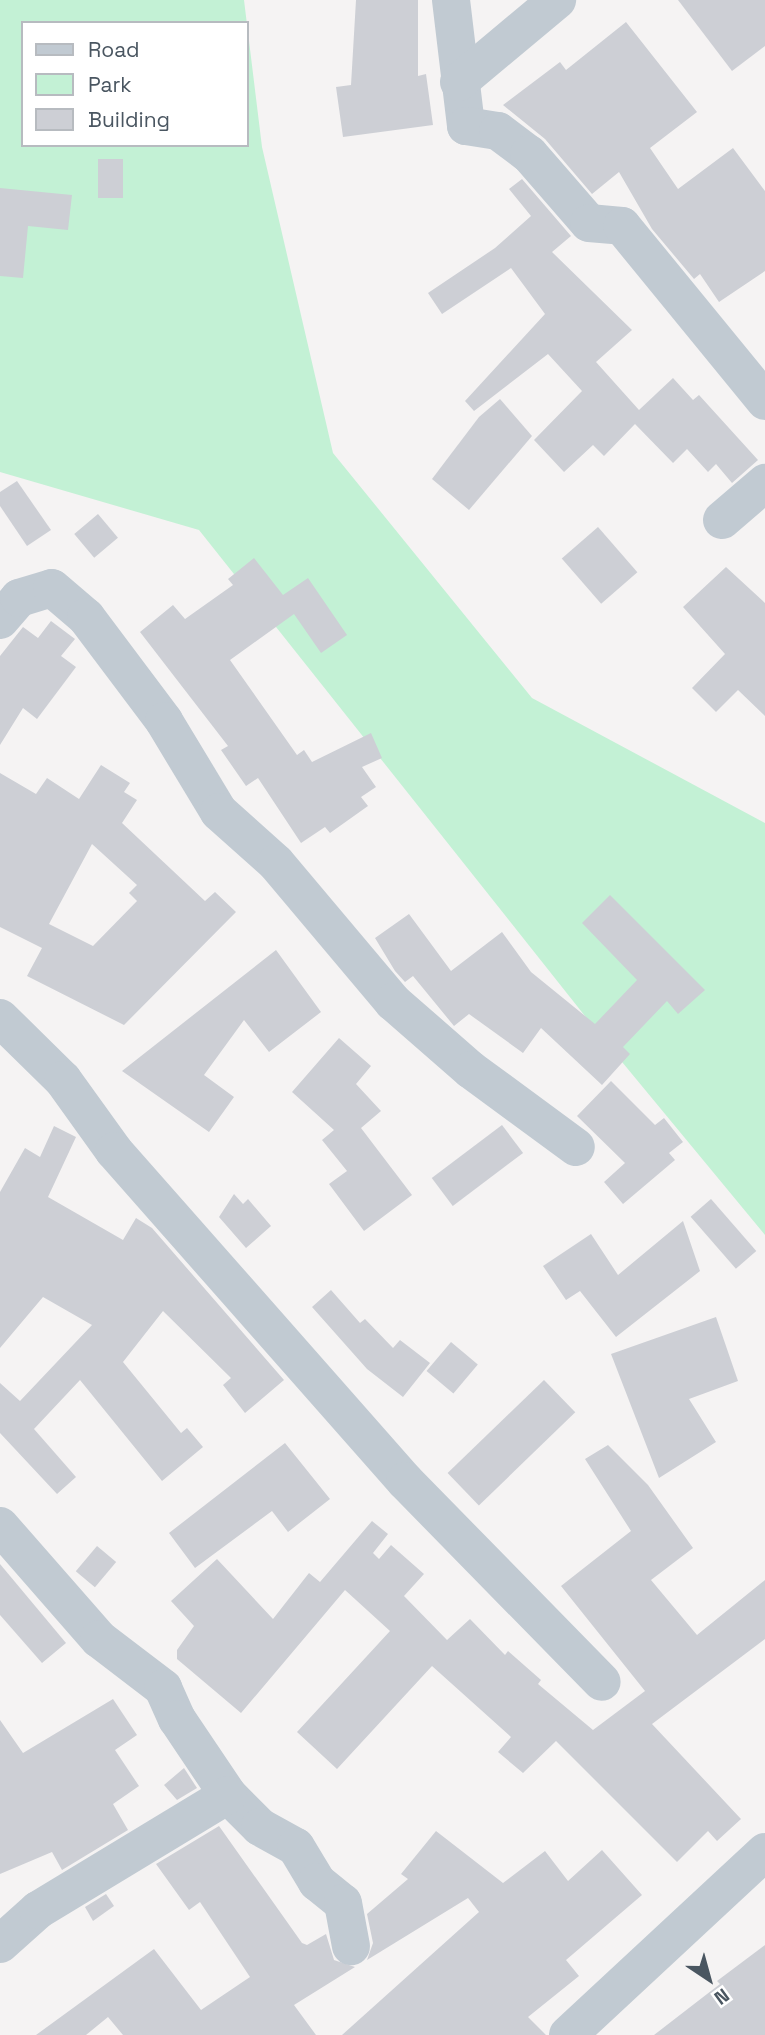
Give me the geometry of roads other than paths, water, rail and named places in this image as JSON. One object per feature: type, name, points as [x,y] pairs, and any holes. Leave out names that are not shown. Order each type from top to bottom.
[{"type":"street","points":[[451,0],[466,127],[498,131],[529,154],[589,223],[622,226],[765,401]]},
{"type":"street","points":[[459,82],[557,0]]},
{"type":"street","points":[[722,520],[765,483]]},
{"type":"street","points":[[0,620],[19,598],[52,588],[86,617],[164,721],[219,812],[276,863],[393,1002],[471,1070],[576,1147]]},
{"type":"street","points":[[0,1018],[63,1080],[114,1151],[405,1481],[602,1682]]},
{"type":"street","points":[[6,1542],[99,1639],[163,1688],[177,1719],[228,1795],[260,1827],[296,1847],[317,1882],[343,1903],[351,1947]]},
{"type":"street","points":[[0,1944],[38,1910],[228,1795]]},
{"type":"street","points":[[568,2035],[765,1852]]}]
